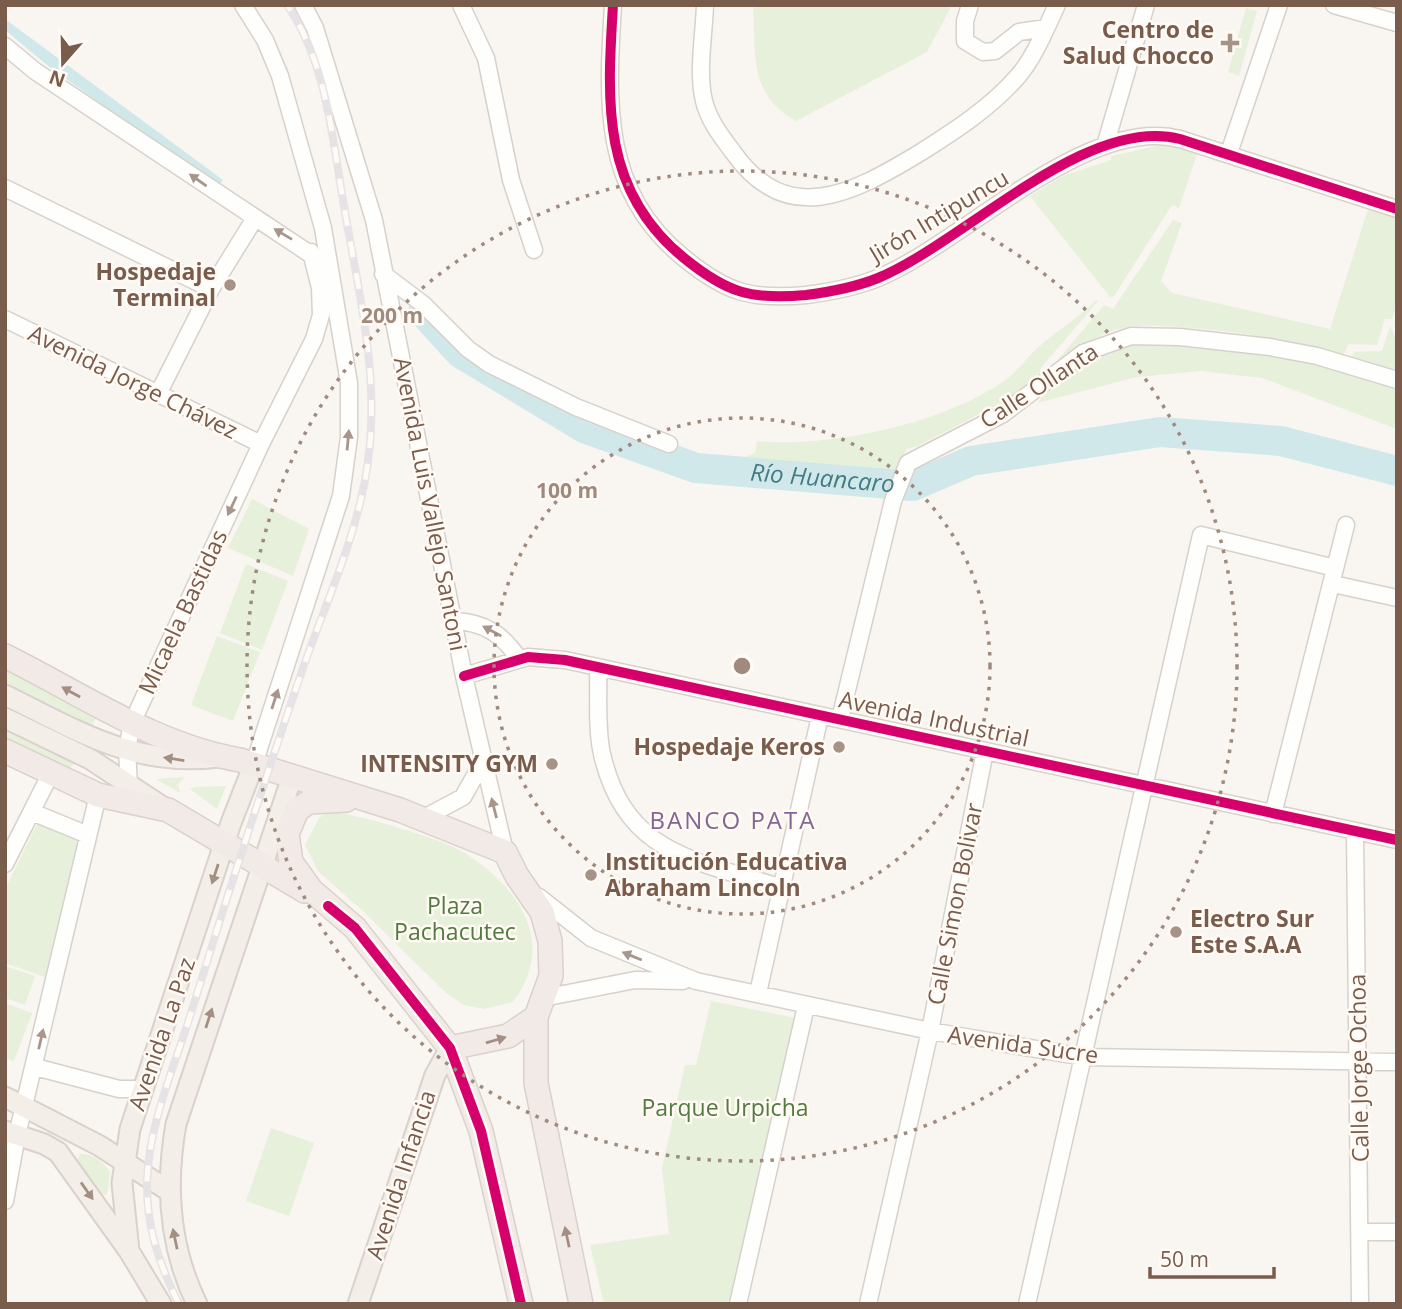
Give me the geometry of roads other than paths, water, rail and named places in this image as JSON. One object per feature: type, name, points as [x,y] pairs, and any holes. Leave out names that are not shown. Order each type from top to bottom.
[{"type":"highway","points":[[5,656],[132,723],[221,757],[254,764],[400,810],[505,852],[517,876],[540,907],[547,923],[552,963],[539,1008],[536,1083],[581,1304]]},
{"type":"highway","points":[[5,751],[98,795],[168,810],[261,862],[328,906]]},
{"type":"highway","points":[[400,810],[351,800],[321,800],[303,805],[293,815],[287,834],[291,862],[305,884],[355,928],[450,1048],[481,1131],[521,1304]]},
{"type":"highway","points":[[450,1048],[508,1036],[539,1008]]},
{"type":"main road","points":[[5,695],[92,737],[127,750],[186,761],[221,757]]},
{"type":"main road","points":[[5,718],[90,759],[168,810]]},
{"type":"main road","name":"Avenida La Paz","points":[[162,1304],[129,1251],[123,1201],[124,1161],[130,1129],[225,842],[254,764]]},
{"type":"main road","name":"Avenida La Paz","points":[[197,1304],[174,1240],[169,1191],[170,1161],[181,1103],[292,777]]},
{"type":"main road","name":"Avenida Infancia","points":[[358,1304],[435,1075],[450,1048]]},
{"type":"main road","points":[[5,1097],[91,1142],[169,1191]]},
{"type":"main road","points":[[71,1167],[66,1146],[75,1139],[120,1145],[130,1129]]},
{"type":"main road","points":[[11,1133],[52,1147],[71,1167],[129,1251]]},
{"type":"street","points":[[243,5],[265,40],[280,76],[323,228],[349,383],[349,437],[341,496],[254,764]]},
{"type":"street","name":"Avenida Luis Vallejo Santoni","points":[[303,5],[315,28],[374,220],[482,763],[505,852]]},
{"type":"street","points":[[461,5],[486,58],[511,180],[534,250]]},
{"type":"street","name":"Jirón Intipuncu","points":[[613,5],[610,61],[612,132],[629,190],[658,237],[708,278],[766,299],[800,295],[877,278],[932,249],[1065,162],[1105,146],[1157,135],[1229,153],[1397,209]]},
{"type":"street","points":[[705,5],[704,100],[713,124],[743,166],[759,182],[778,193],[810,198],[852,191],[958,129],[1019,75],[1057,5]]},
{"type":"street","points":[[970,5],[964,30],[965,41],[984,52],[995,51],[1019,32],[1046,28]]},
{"type":"street","points":[[1105,146],[1146,5]]},
{"type":"street","points":[[1229,153],[1279,5]]},
{"type":"street","points":[[1334,5],[1397,23]]},
{"type":"street","points":[[5,46],[35,71],[255,218],[311,252],[333,287]]},
{"type":"street","points":[[5,188],[211,289]]},
{"type":"street","points":[[158,394],[211,289],[255,218]]},
{"type":"street","name":"Micaela Bastidas","points":[[129,785],[127,750],[132,723],[261,444],[314,339],[321,314],[318,269],[311,252]]},
{"type":"street","points":[[383,274],[423,304],[468,349],[489,364],[576,407],[669,444]]},
{"type":"street","name":"Avenida Jorge Chávez","points":[[5,319],[261,444]]},
{"type":"street","name":"Calle Ollanta","points":[[840,719],[893,501],[901,474],[908,463],[1003,414],[1083,353],[1131,335],[1180,337],[1270,346],[1317,356],[1397,380]]},
{"type":"street","points":[[1273,814],[1346,525]]},
{"type":"street","points":[[1027,1304],[1201,535],[1397,598]]},
{"type":"street","points":[[454,621],[467,622],[506,639],[519,659]]},
{"type":"street","name":"Avenida Industrial","points":[[464,676],[519,659],[547,657],[1397,840]]},
{"type":"street","points":[[598,668],[601,751],[614,793],[634,825],[667,850],[782,888]]},
{"type":"street","points":[[758,993],[820,716]]},
{"type":"street","name":"Calle Simon Bolivar","points":[[868,1304],[930,1031],[985,751]]},
{"type":"street","points":[[422,819],[463,797],[482,763]]},
{"type":"street","points":[[5,864],[51,773]]},
{"type":"street","points":[[5,1201],[11,1133],[25,1106],[98,795]]},
{"type":"street","points":[[32,812],[88,835]]},
{"type":"street","name":"Calle Jorge Ochoa","points":[[1355,832],[1360,1304]]},
{"type":"street","name":"Avenida Sucre","points":[[517,876],[561,916],[591,938],[696,981]]},
{"type":"street","name":"Avenida Sucre","points":[[539,1008],[635,980],[696,981],[930,1031],[1084,1057],[1397,1062]]},
{"type":"street","points":[[738,1304],[806,1006]]},
{"type":"street","points":[[35,1067],[119,1089],[144,1089]]},
{"type":"street","points":[[1360,1232],[1397,1232]]},
{"type":"water","points":[[5,19],[223,180],[217,187],[47,65],[5,30]]},
{"type":"waterway","name":"Río Huancaro","points":[[423,312],[460,353],[584,428],[696,468],[913,486],[971,461],[1160,432],[1281,441],[1397,471]]},
{"type":"railway","points":[[179,1304],[165,1274],[151,1229],[147,1181],[152,1138],[260,796],[350,540],[364,488],[371,429],[366,333],[326,102],[311,51],[287,5]]},
{"type":"place","name":"Centro de Salud Chocco","points":[[1230,43]]},
{"type":"place","name":"Hospedaje Terminal","points":[[230,285]]},
{"type":"place","name":"Hospedaje Keros","points":[[839,747]]},
{"type":"place","name":"INTENSITY GYM","points":[[552,764]]},
{"type":"place","name":"Institución Educativa Abraham Lincoln","points":[[591,875]]},
{"type":"place","name":"Electro Sur Este S.A.A","points":[[1176,932]]},
{"type":"district","name":"BANCO PATA","points":[[733,821]]},
{"type":"park label","name":"Plaza Pachacutec","points":[[455,919]]},
{"type":"park label","name":"Parque Urpicha","points":[[725,1108]]}]
